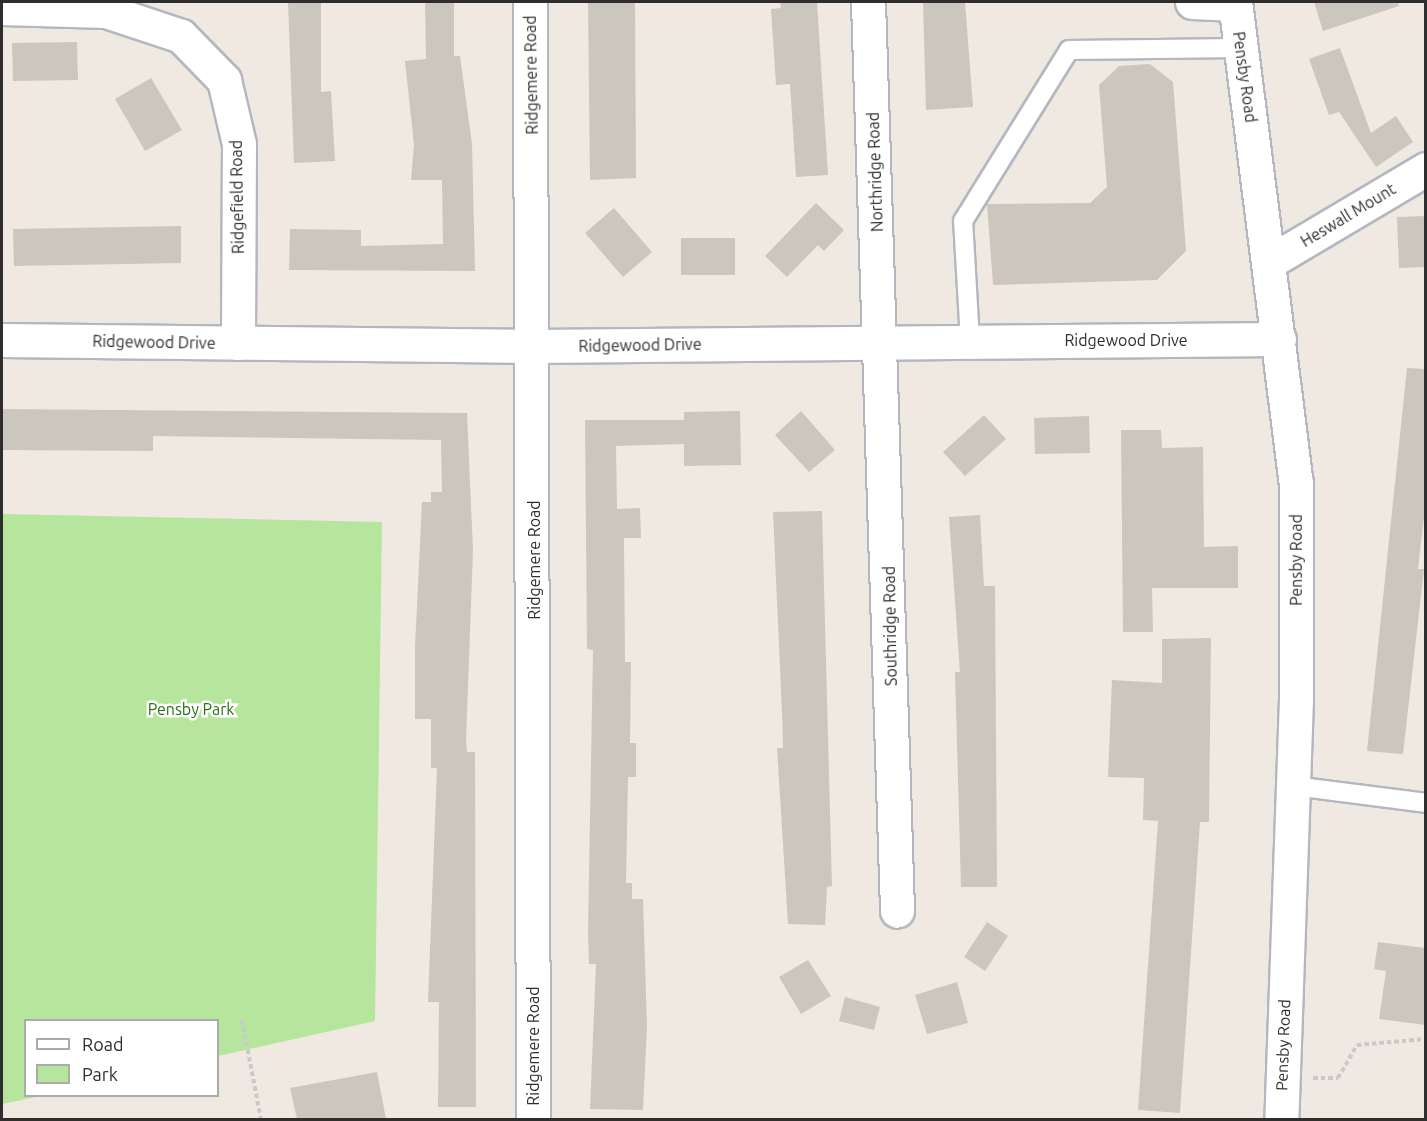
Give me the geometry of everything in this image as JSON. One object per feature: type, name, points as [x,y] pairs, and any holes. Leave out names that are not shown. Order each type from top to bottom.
[{"type":"street","name":"Ridgemere Road","points":[[530,2],[534,346],[533,1119]]},
{"type":"street","name":"Northridge Road","points":[[868,2],[883,342]]},
{"type":"street","name":"Pensby Road","points":[[1192,2],[1235,3],[1271,261],[1296,482],[1294,786],[1281,1119]]},
{"type":"street","name":"Ridgefield Road","points":[[2,8],[106,11],[181,36],[224,80],[239,144],[238,343]]},
{"type":"street","name":"Heswall Mount","points":[[1271,261],[1425,169]]},
{"type":"street","name":"Ridgewood Drive","points":[[2,340],[534,346],[1279,339]]},
{"type":"street","name":"Southridge Road","points":[[883,342],[897,911]]},
{"type":"lane","points":[[970,341],[963,221],[1069,50],[1241,48]]},
{"type":"lane","points":[[1294,786],[1425,803]]},
{"type":"path","points":[[242,1020],[261,1119]]},
{"type":"path","points":[[1282,1079],[1338,1078],[1357,1045],[1425,1039]]},
{"type":"green space","name":"Pensby Park","points":[[2,514],[382,522],[375,1021],[219,1056],[219,1019],[24,1019],[24,1097],[36,1097],[2,1104]]},
{"type":"building","points":[[288,2],[321,2],[321,92],[331,91],[335,161],[294,163]]},
{"type":"building","points":[[425,2],[454,2],[454,56],[460,56],[472,144],[475,271],[289,270],[290,229],[361,230],[361,246],[443,244],[442,180],[411,180],[414,145],[405,61],[426,59]]},
{"type":"building","points":[[588,2],[635,2],[636,178],[590,180]]},
{"type":"building","points":[[780,2],[817,2],[828,175],[796,177],[790,84],[776,85],[771,9],[781,8]]},
{"type":"building","points":[[923,2],[965,2],[973,107],[926,110]]},
{"type":"building","points":[[1314,2],[1398,2],[1399,6],[1323,31]]},
{"type":"building","points":[[77,42],[78,80],[13,81],[12,43]]},
{"type":"building","points":[[1340,48],[1371,133],[1396,116],[1413,142],[1376,167],[1339,112],[1329,115],[1309,59]]},
{"type":"building","points":[[1150,64],[1173,82],[1186,251],[1157,280],[993,285],[987,204],[1090,203],[1107,187],[1099,85],[1119,66]]},
{"type":"building","points":[[151,78],[182,130],[145,151],[115,99]]},
{"type":"building","points":[[816,203],[844,230],[824,251],[818,245],[787,277],[765,256]]},
{"type":"building","points":[[614,208],[652,252],[623,277],[585,233]]},
{"type":"building","points":[[1425,216],[1425,267],[1399,268],[1397,217]]},
{"type":"building","points":[[181,226],[181,263],[14,266],[13,229]]},
{"type":"building","points":[[681,238],[735,238],[735,275],[681,275]]},
{"type":"building","points":[[1407,368],[1425,369],[1425,508],[1418,569],[1424,569],[1403,754],[1367,751]]},
{"type":"building","points":[[2,409],[467,413],[473,550],[466,739],[467,752],[475,752],[476,1107],[438,1107],[439,1002],[428,1002],[437,768],[431,768],[431,719],[415,719],[415,647],[422,502],[431,502],[431,492],[442,492],[441,440],[153,436],[153,451],[2,450]]},
{"type":"building","points":[[740,411],[741,465],[684,466],[684,444],[616,446],[617,509],[640,508],[641,538],[624,538],[625,662],[631,662],[630,743],[636,743],[636,777],[628,777],[626,883],[632,883],[632,899],[643,899],[647,1027],[643,1110],[590,1109],[596,964],[589,964],[588,932],[593,650],[587,649],[585,420],[684,420],[684,412]]},
{"type":"building","points":[[801,411],[835,450],[809,472],[775,435]]},
{"type":"building","points":[[984,415],[1006,439],[965,476],[943,452]]},
{"type":"building","points":[[1089,416],[1090,453],[1035,454],[1034,418]]},
{"type":"building","points":[[1121,430],[1161,430],[1162,448],[1203,447],[1204,547],[1238,546],[1238,588],[1152,588],[1153,632],[1123,632]]},
{"type":"building","points":[[822,511],[832,886],[827,887],[825,925],[788,924],[777,748],[783,748],[773,512]]},
{"type":"building","points":[[980,515],[984,586],[995,586],[997,887],[961,887],[955,672],[960,672],[949,517]]},
{"type":"building","points":[[1211,638],[1209,822],[1200,822],[1180,1113],[1138,1110],[1158,821],[1143,820],[1144,778],[1108,777],[1112,680],[1162,683],[1162,639]]},
{"type":"building","points":[[987,922],[1008,936],[985,971],[964,957]]},
{"type":"building","points":[[1378,942],[1425,948],[1425,1025],[1379,1019],[1386,971],[1374,969]]},
{"type":"building","points":[[808,960],[831,996],[801,1014],[779,977]]},
{"type":"building","points":[[957,982],[968,1023],[927,1034],[915,995]]},
{"type":"building","points":[[845,997],[880,1007],[874,1030],[839,1021]]},
{"type":"building","points":[[377,1072],[386,1119],[297,1119],[290,1088]]}]
